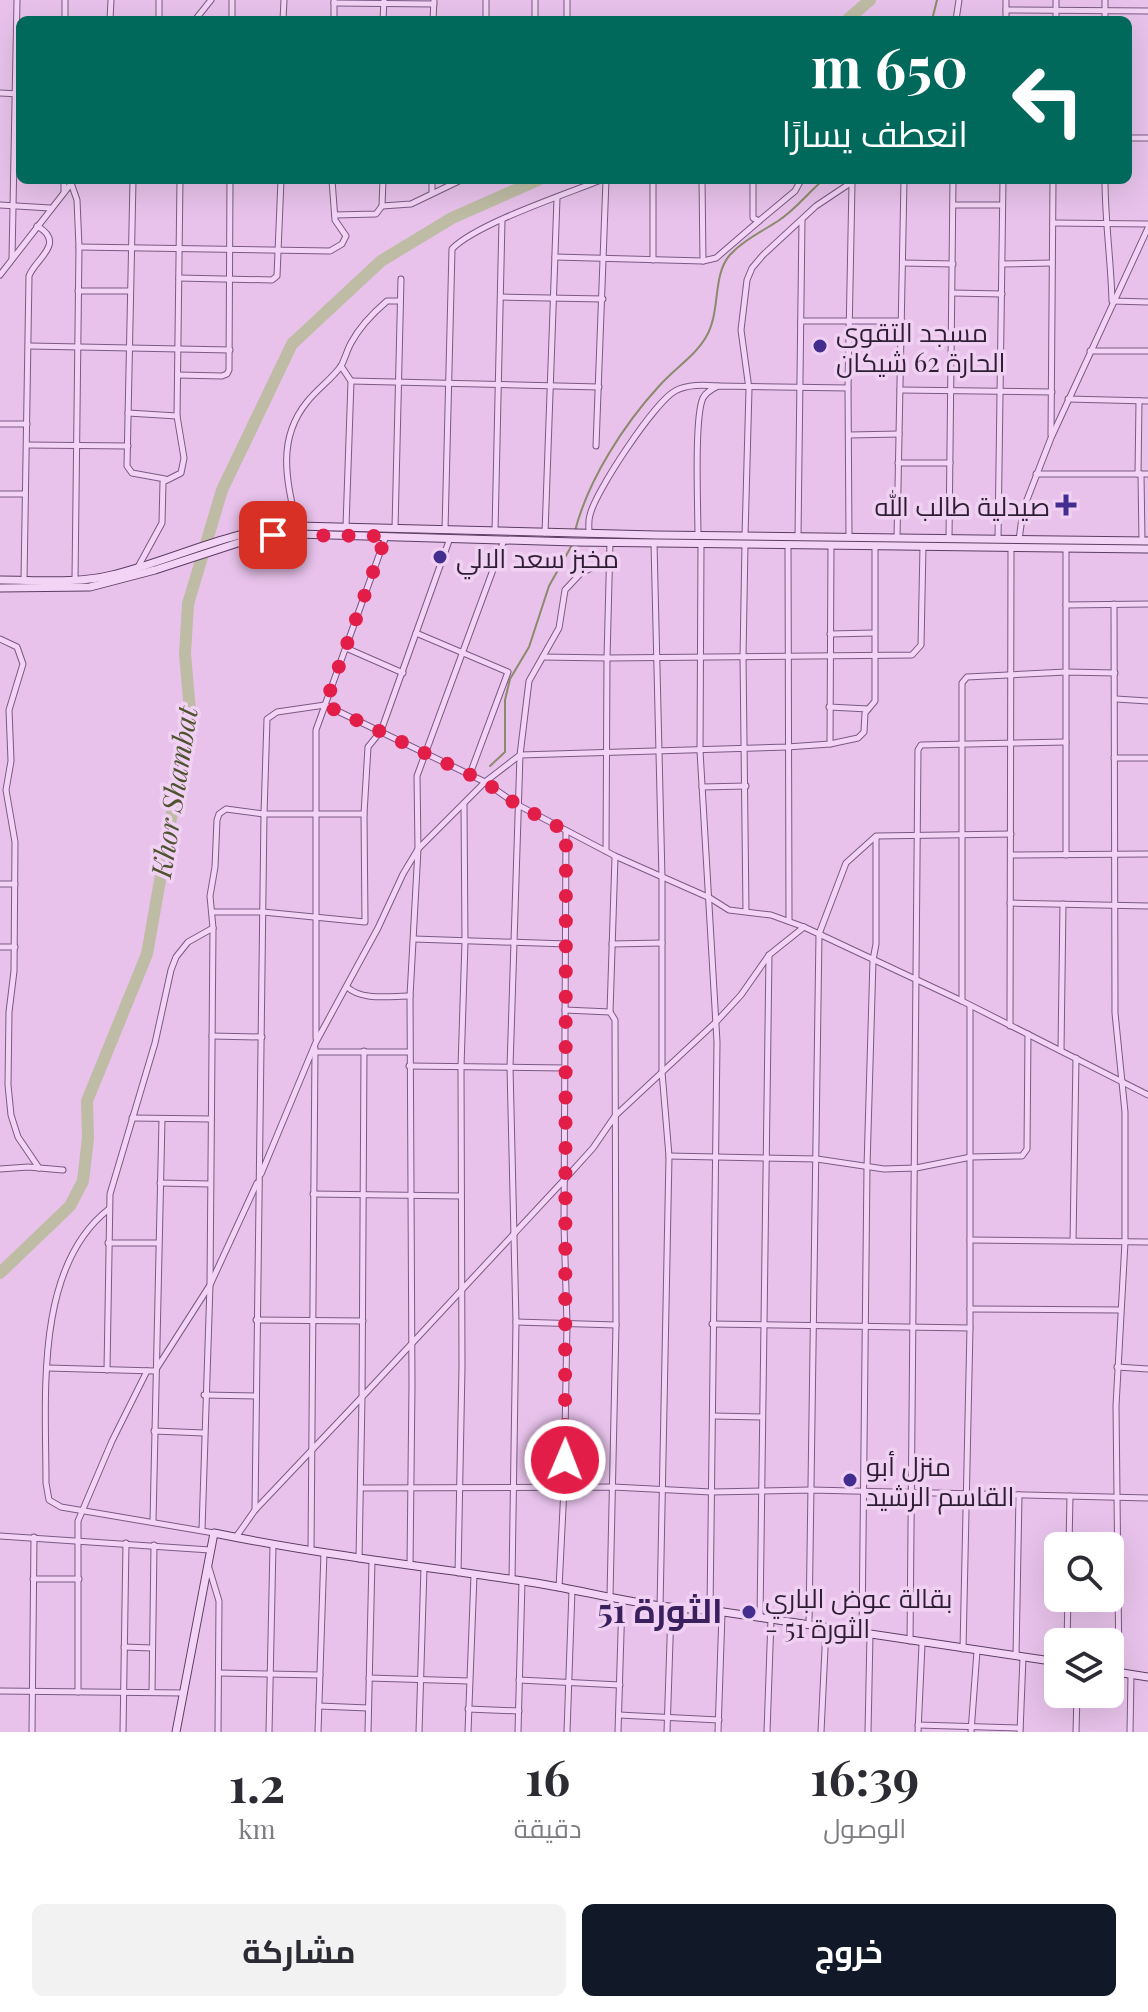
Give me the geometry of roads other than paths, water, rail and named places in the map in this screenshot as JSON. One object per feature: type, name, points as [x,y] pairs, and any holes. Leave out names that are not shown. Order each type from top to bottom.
[{"type":"main road","points":[[0,588],[90,587],[128,579],[263,528],[346,526],[545,533],[566,538]]},
{"type":"main road","points":[[238,539],[297,534],[504,540],[577,538],[654,543],[699,539]]},
{"type":"main road","points":[[577,538],[589,534],[745,540],[788,545],[1148,549]]},
{"type":"main road","points":[[745,540],[798,536],[1145,541]]},
{"type":"main road","points":[[0,580],[75,580],[107,576],[187,556]]},
{"type":"main road","points":[[176,1732],[214,1533],[359,1559],[522,1581],[671,1610],[710,1610],[1044,1660]]},
{"type":"main road","points":[[1124,1674],[1148,1677]]},
{"type":"street","points":[[198,16],[211,0]]},
{"type":"street","points":[[1006,0],[1006,16]]},
{"type":"street","points":[[1056,0],[1056,16]]},
{"type":"street","points":[[1105,0],[1105,16]]},
{"type":"street","points":[[334,2],[434,2]]},
{"type":"street","points":[[1006,10],[1148,11]]},
{"type":"street","points":[[12,259],[16,122]]},
{"type":"street","points":[[64,184],[64,192]]},
{"type":"street","points":[[0,275],[70,184]]},
{"type":"street","points":[[73,184],[77,200],[79,247],[75,580]]},
{"type":"street","points":[[133,184],[129,470],[165,479],[178,476],[184,458],[177,416],[180,184]]},
{"type":"street","points":[[178,375],[227,374],[230,350],[230,184]]},
{"type":"street","points":[[179,278],[272,280],[279,270],[281,184]]},
{"type":"street","points":[[79,247],[324,252],[338,248],[346,236],[336,223],[332,184]]},
{"type":"street","points":[[335,215],[372,215],[380,211],[383,184]]},
{"type":"street","points":[[432,184],[432,193]]},
{"type":"street","points":[[382,206],[411,204],[452,184]]},
{"type":"street","points":[[445,530],[452,249],[464,239],[502,220],[593,184]]},
{"type":"street","points":[[596,446],[603,299],[603,184]]},
{"type":"street","points":[[653,184],[653,260]]},
{"type":"street","points":[[702,184],[703,261]]},
{"type":"street","points":[[753,184],[753,218],[759,221]]},
{"type":"street","points":[[555,257],[703,261],[716,258],[800,184]]},
{"type":"street","points":[[746,911],[743,657],[749,389],[741,330],[747,280],[757,262],[802,219],[849,184]]},
{"type":"street","points":[[849,537],[848,388],[853,184]]},
{"type":"street","points":[[897,538],[904,184]]},
{"type":"street","points":[[949,538],[953,184]]},
{"type":"street","points":[[998,540],[1003,184]]},
{"type":"street","points":[[1051,438],[1053,184]]},
{"type":"street","points":[[1105,184],[1112,301]]},
{"type":"street","points":[[545,533],[557,198]]},
{"type":"street","points":[[0,205],[50,208]]},
{"type":"street","points":[[953,205],[1002,205]]},
{"type":"street","points":[[798,536],[802,219]]},
{"type":"street","points":[[495,531],[502,220]]},
{"type":"street","points":[[1019,540],[1023,510],[1036,474],[1148,226],[1053,223]]},
{"type":"street","points":[[24,580],[29,276],[45,255],[49,240],[47,233],[37,226]]},
{"type":"street","points":[[1136,251],[1148,251]]},
{"type":"street","points":[[903,263],[953,264]]},
{"type":"street","points":[[1002,264],[1052,263]]},
{"type":"street","points":[[395,528],[401,279]]},
{"type":"street","points":[[78,291],[130,291]]},
{"type":"street","points":[[952,293],[1002,294]]},
{"type":"street","points":[[501,297],[603,299]]},
{"type":"street","points":[[297,526],[286,479],[289,431],[301,409],[341,366],[351,342],[365,322],[387,301],[400,301]]},
{"type":"street","points":[[1112,301],[1148,302]]},
{"type":"street","points":[[801,321],[902,321]]},
{"type":"street","points":[[30,346],[230,350]]},
{"type":"street","points":[[1090,351],[1148,351]]},
{"type":"street","points":[[341,366],[351,381],[346,526]]},
{"type":"street","points":[[351,381],[599,387]]},
{"type":"street","points":[[589,534],[590,513],[598,495],[658,406],[674,391],[704,385],[749,389],[848,388]]},
{"type":"street","points":[[710,1610],[717,1021],[700,751],[699,539],[701,406],[704,398],[718,386]]},
{"type":"street","points":[[900,390],[1052,392]]},
{"type":"street","points":[[1068,399],[1148,401]]},
{"type":"street","points":[[1139,401],[1145,541]]},
{"type":"street","points":[[128,413],[177,416]]},
{"type":"street","points":[[0,424],[27,424]]},
{"type":"street","points":[[850,435],[899,434]]},
{"type":"street","points":[[27,445],[128,446]]},
{"type":"street","points":[[898,463],[950,463]]},
{"type":"street","points":[[1036,474],[1142,474]]},
{"type":"street","points":[[137,568],[162,523],[162,485],[165,479]]},
{"type":"street","points":[[0,494],[25,494]]},
{"type":"street","points":[[311,1551],[316,730],[386,536]]},
{"type":"street","points":[[365,922],[364,814],[368,747],[381,731],[450,538]]},
{"type":"street","points":[[410,1565],[409,1052],[418,849],[417,776],[504,540]]},
{"type":"street","points":[[606,851],[610,542]]},
{"type":"street","points":[[654,543],[662,878],[662,1072],[669,1156],[660,1608]]},
{"type":"street","points":[[788,545],[789,920]]},
{"type":"street","points":[[830,744],[831,545]]},
{"type":"street","points":[[155,1371],[210,1285],[259,1179],[316,1042],[418,849],[485,782],[520,755],[787,747],[830,744],[861,735],[869,709],[875,701],[875,546]]},
{"type":"street","points":[[543,657],[912,655],[921,645],[923,546]]},
{"type":"street","points":[[1010,1026],[1011,548]]},
{"type":"street","points":[[1066,548],[1066,855]]},
{"type":"street","points":[[512,1580],[516,1322],[510,1067],[516,804],[520,755],[529,681],[559,628],[562,600],[569,583],[581,573],[610,559]]},
{"type":"street","points":[[1114,604],[1115,1013],[1123,1082],[1125,1242],[1117,1367],[1119,1628]]},
{"type":"street","points":[[1066,605],[1148,604]]},
{"type":"street","points":[[416,633],[508,672],[470,774]]},
{"type":"street","points":[[830,634],[874,633]]},
{"type":"street","points":[[0,639],[17,647],[23,664],[9,710],[10,775],[6,790],[15,842],[15,947],[8,1061],[11,1115],[21,1144],[39,1168]]},
{"type":"street","points":[[346,648],[403,673]]},
{"type":"street","points":[[962,1001],[964,679],[1012,674],[1115,673]]},
{"type":"street","points":[[1116,699],[1148,701]]},
{"type":"street","points":[[255,1510],[264,814],[267,719],[277,712],[325,705],[470,774],[516,804],[615,856],[710,898],[729,910],[789,920],[962,1001],[1148,1095]]},
{"type":"street","points":[[829,707],[869,709]]},
{"type":"street","points":[[910,1641],[919,746],[1010,741],[1066,742]]},
{"type":"street","points":[[1114,758],[1148,758]]},
{"type":"street","points":[[0,775],[10,775]]},
{"type":"street","points":[[702,787],[746,786]]},
{"type":"street","points":[[458,1573],[464,804]]},
{"type":"street","points":[[202,1530],[204,1395],[210,1285],[213,912],[210,888],[215,867],[219,814],[226,809],[264,814],[364,814]]},
{"type":"street","points":[[559,1588],[567,1324],[564,1068],[566,831]]},
{"type":"street","points":[[809,1624],[819,934],[846,863],[876,836],[1011,834]]},
{"type":"street","points":[[868,1732],[862,1491],[876,836]]},
{"type":"street","points":[[1011,855],[1148,854]]},
{"type":"street","points":[[610,1596],[616,1325],[615,1020],[610,1012],[615,856]]},
{"type":"street","points":[[0,884],[15,884]]},
{"type":"street","points":[[1010,903],[1148,906]]},
{"type":"street","points":[[1061,1050],[1063,904]]},
{"type":"street","points":[[213,912],[315,916],[365,922],[378,928]]},
{"type":"street","points":[[236,1537],[255,1510],[593,1148],[615,1116],[717,1021],[741,995],[769,955],[804,927]]},
{"type":"street","points":[[107,1370],[110,1194],[155,1043],[176,957],[188,942],[213,928]]},
{"type":"street","points":[[414,939],[567,944]]},
{"type":"street","points":[[612,944],[662,943]]},
{"type":"street","points":[[0,947],[15,947]]},
{"type":"street","points":[[760,1618],[769,955]]},
{"type":"street","points":[[347,987],[365,995],[410,996]]},
{"type":"street","points":[[963,1649],[970,1328],[970,1006]]},
{"type":"street","points":[[565,1010],[610,1012]]},
{"type":"street","points":[[669,1156],[817,1159],[867,1167],[916,1168],[971,1157],[1022,1156],[1025,1153],[1028,1034]]},
{"type":"street","points":[[212,1036],[262,1037]]},
{"type":"street","points":[[359,1559],[364,1051]]},
{"type":"street","points":[[315,1052],[409,1052]]},
{"type":"street","points":[[1073,1241],[1076,1058]]},
{"type":"street","points":[[0,1061],[8,1061]]},
{"type":"street","points":[[409,1066],[564,1068]]},
{"type":"street","points":[[132,1118],[211,1119]]},
{"type":"street","points":[[153,1521],[162,1119]]},
{"type":"street","points":[[0,1169],[63,1170]]},
{"type":"street","points":[[160,1183],[210,1184]]},
{"type":"street","points":[[313,1194],[461,1196]]},
{"type":"street","points":[[109,1209],[78,1240],[63,1271],[54,1314],[48,1368],[49,1500],[55,1505],[214,1533]]},
{"type":"street","points":[[970,1240],[1148,1242]]},
{"type":"street","points":[[108,1243],[158,1243]]},
{"type":"street","points":[[970,1309],[1120,1310]]},
{"type":"street","points":[[256,1320],[363,1321]]},
{"type":"street","points":[[516,1322],[616,1325]]},
{"type":"street","points":[[712,1324],[970,1328]]},
{"type":"street","points":[[1117,1367],[1148,1369]]},
{"type":"street","points":[[48,1368],[155,1371]]},
{"type":"street","points":[[78,1692],[78,1521],[147,1371]]},
{"type":"street","points":[[204,1395],[256,1396]]},
{"type":"street","points":[[713,1416],[762,1417]]},
{"type":"street","points":[[154,1431],[204,1433]]},
{"type":"street","points":[[362,1488],[613,1487],[711,1492],[811,1490],[1148,1498]]},
{"type":"street","points":[[922,1644],[918,1728],[1020,1730],[1019,1495]]},
{"type":"street","points":[[1069,1532],[1070,1496]]},
{"type":"street","points":[[0,1536],[211,1550]]},
{"type":"street","points":[[32,1732],[34,1537]]},
{"type":"street","points":[[123,1732],[126,1543]]},
{"type":"street","points":[[152,1692],[154,1545]]},
{"type":"street","points":[[269,1732],[273,1545]]},
{"type":"street","points":[[318,1732],[324,1552]]},
{"type":"street","points":[[368,1732],[372,1560]]},
{"type":"street","points":[[208,1567],[219,1601],[218,1732]]},
{"type":"street","points":[[419,1732],[424,1567]]},
{"type":"street","points":[[468,1732],[474,1575]]},
{"type":"street","points":[[33,1579],[79,1579]]},
{"type":"street","points":[[518,1732],[522,1581]]},
{"type":"street","points":[[567,1732],[572,1590]]},
{"type":"street","points":[[618,1732],[622,1600]]},
{"type":"street","points":[[667,1732],[671,1610]]},
{"type":"street","points":[[718,1732],[722,1613]]},
{"type":"street","points":[[767,1732],[771,1619]]},
{"type":"street","points":[[821,1732],[826,1628]]},
{"type":"street","points":[[124,1647],[152,1648]]},
{"type":"street","points":[[971,1730],[977,1651]]},
{"type":"street","points":[[219,1673],[320,1675]]},
{"type":"street","points":[[1130,1732],[1131,1675]]},
{"type":"street","points":[[369,1678],[469,1681]]},
{"type":"street","points":[[519,1680],[620,1685]]},
{"type":"street","points":[[0,1691],[185,1693]]},
{"type":"street","points":[[319,1706],[368,1708]]},
{"type":"street","points":[[1076,1732],[1077,1708]]},
{"type":"street","points":[[468,1709],[519,1711]]},
{"type":"street","points":[[619,1715],[719,1720]]},
{"type":"waterway","name":"Khor Shambat","points":[[852,16],[870,0]]},
{"type":"waterway","points":[[933,16],[937,0]]},
{"type":"waterway","name":"Khor Shambat","points":[[0,1273],[70,1206],[83,1181],[88,1138],[87,1101],[147,954],[190,711],[185,654],[188,604],[222,490],[292,344],[381,261],[452,218],[529,184]]},
{"type":"waterway","points":[[575,531],[598,473],[621,435],[647,400],[706,337],[714,317],[720,274],[729,256],[746,241],[784,217],[819,184]]},
{"type":"waterway","points":[[490,766],[505,752],[505,700],[510,679],[529,647],[549,586],[572,545]]},
{"type":"place","name":"مسجد التقوى الحارة 62 شيكان","points":[[820,346]]},
{"type":"place","name":"صيدلية طالب الله","points":[[1066,505]]},
{"type":"place","name":"مخبز سعد الالي","points":[[440,557]]},
{"type":"place","name":"منزل أبو القاسم الرشيد","points":[[850,1480]]},
{"type":"place","name":"بقالة عوض الباري - الثورة 51","points":[[749,1612]]},
{"type":"district","name":"الثورة 51","points":[[660,1609]]}]
